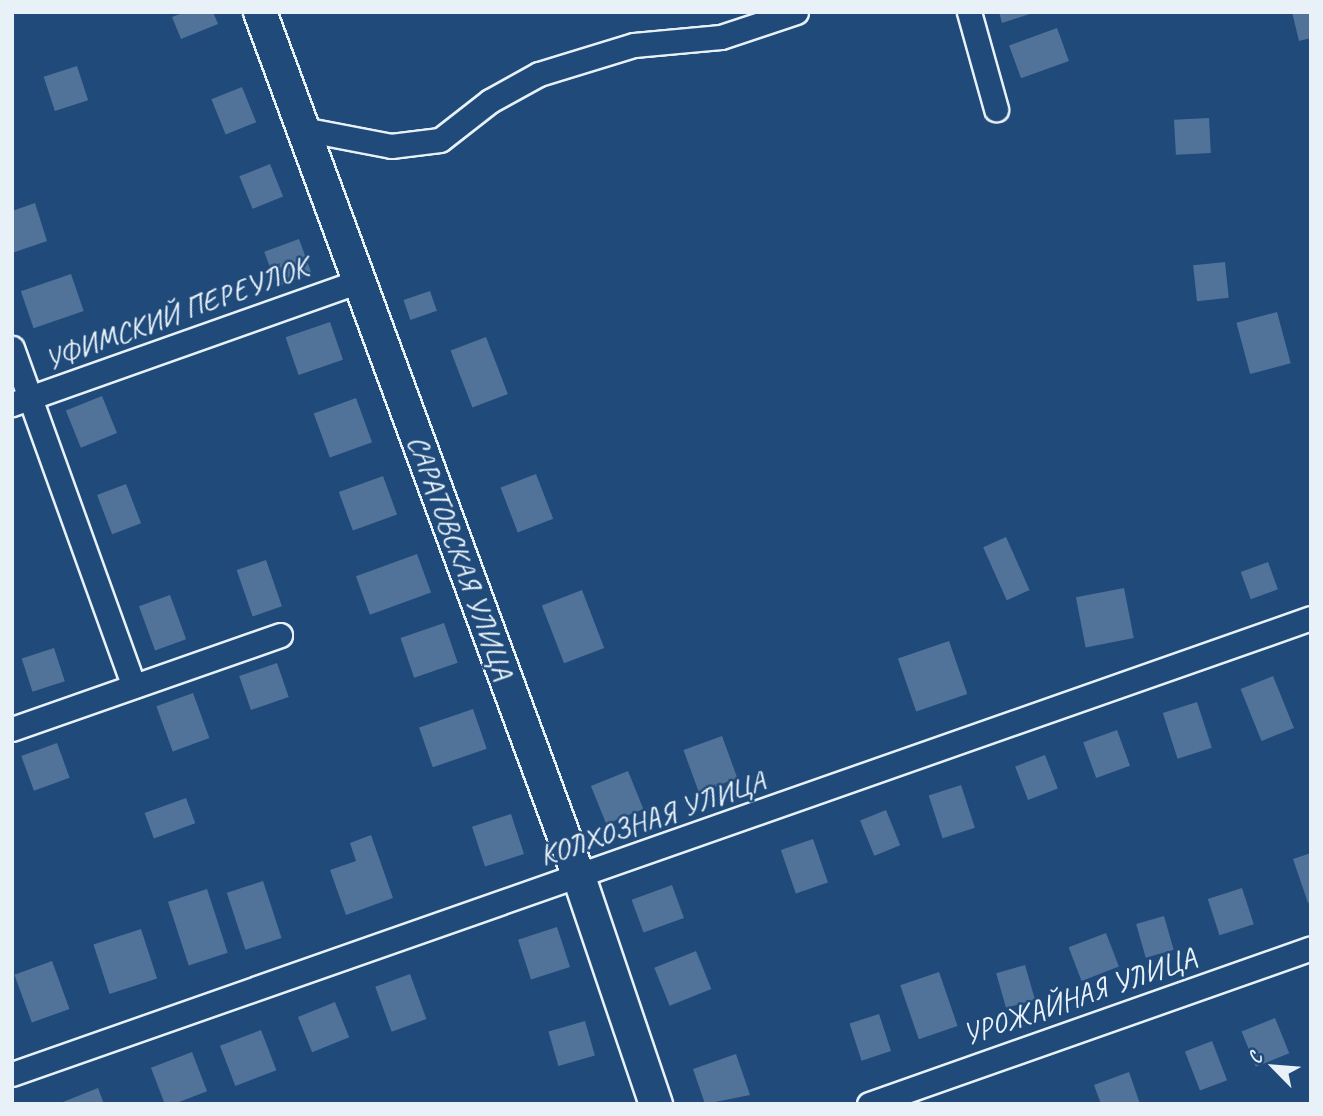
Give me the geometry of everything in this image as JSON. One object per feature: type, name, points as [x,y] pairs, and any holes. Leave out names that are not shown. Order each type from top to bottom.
[{"type":"street","name":"САРАТОВСКАЯ УЛИЦА","points":[[260,12],[308,130],[360,281],[579,877],[656,1104]]},
{"type":"street","points":[[308,130],[391,146],[440,140],[490,101],[539,74],[634,45],[721,37],[796,12]]},
{"type":"street","points":[[969,12],[996,109]]},
{"type":"street","name":"УФИМСКИЙ ПЕРЕУЛОК","points":[[22,401],[360,281]]},
{"type":"street","points":[[12,348],[22,401],[134,686]]},
{"type":"street","name":"КОЛХОЗНАЯ УЛИЦА","points":[[12,1074],[1311,618]]},
{"type":"street","points":[[12,729],[279,635]]},
{"type":"street","name":"УРОЖАЙНАЯ УЛИЦА","points":[[869,1104],[1311,948]]},
{"type":"building","points":[[185,12],[213,12],[218,24],[181,39],[172,17]]},
{"type":"building","points":[[999,12],[1033,12],[1033,13],[1002,23]]},
{"type":"building","points":[[1292,12],[1311,12],[1311,38],[1299,41]]},
{"type":"building","points":[[1057,28],[1069,61],[1021,78],[1009,45]]},
{"type":"building","points":[[77,66],[88,100],[55,111],[44,77]]},
{"type":"building","points":[[242,87],[256,122],[226,135],[211,99]]},
{"type":"building","points":[[1209,118],[1211,153],[1176,155],[1174,120]]},
{"type":"building","points":[[270,164],[283,196],[253,209],[239,176]]},
{"type":"building","points":[[35,203],[47,241],[12,253],[12,211]]},
{"type":"building","points":[[299,239],[312,274],[277,286],[264,252]]},
{"type":"building","points":[[1225,262],[1229,298],[1197,301],[1193,265]]},
{"type":"building","points":[[71,274],[84,311],[34,328],[21,291]]},
{"type":"building","points":[[430,291],[437,311],[410,320],[404,300]]},
{"type":"building","points":[[1277,312],[1291,363],[1250,374],[1236,323]]},
{"type":"building","points":[[330,322],[343,360],[299,375],[286,337]]},
{"type":"building","points":[[486,337],[508,394],[472,408],[451,351]]},
{"type":"building","points":[[102,396],[117,433],[81,448],[66,411]]},
{"type":"building","points":[[356,398],[372,442],[330,458],[314,413]]},
{"type":"building","points":[[536,474],[553,519],[518,532],[501,488]]},
{"type":"building","points":[[383,476],[397,515],[353,531],[339,492]]},
{"type":"building","points":[[126,484],[141,523],[112,534],[97,495]]},
{"type":"building","points":[[1006,537],[1030,590],[1007,600],[983,547]]},
{"type":"building","points":[[417,554],[431,593],[370,615],[356,576]]},
{"type":"building","points":[[266,560],[282,606],[253,616],[237,570]]},
{"type":"building","points":[[1268,562],[1278,589],[1251,599],[1241,572]]},
{"type":"building","points":[[1124,588],[1134,638],[1086,647],[1076,597]]},
{"type":"building","points":[[582,590],[604,648],[564,663],[542,605]]},
{"type":"building","points":[[170,595],[186,639],[155,650],[139,606]]},
{"type":"building","points":[[444,623],[458,663],[414,678],[401,638]]},
{"type":"building","points":[[949,641],[967,694],[916,712],[898,659]]},
{"type":"building","points":[[54,648],[65,681],[32,692],[22,659]]},
{"type":"building","points":[[277,663],[289,697],[251,710],[239,676]]},
{"type":"building","points":[[1273,676],[1294,728],[1262,741],[1241,689]]},
{"type":"building","points":[[193,693],[209,738],[173,751],[156,706]]},
{"type":"building","points":[[1197,702],[1212,748],[1178,759],[1163,713]]},
{"type":"building","points":[[473,709],[487,749],[433,767],[419,728]]},
{"type":"building","points":[[1117,730],[1130,766],[1096,778],[1083,742]]},
{"type":"building","points":[[722,736],[737,778],[699,792],[683,750]]},
{"type":"building","points":[[57,743],[70,778],[34,791],[21,756]]},
{"type":"building","points":[[1045,755],[1058,789],[1028,800],[1015,766]]},
{"type":"building","points":[[628,771],[643,809],[606,824],[591,786]]},
{"type":"building","points":[[961,785],[975,828],[943,838],[929,796]]},
{"type":"building","points":[[186,798],[195,823],[154,838],[145,813]]},
{"type":"building","points":[[886,810],[900,845],[874,856],[860,820]]},
{"type":"building","points":[[511,814],[524,854],[485,867],[472,827]]},
{"type":"building","points":[[371,835],[393,898],[346,915],[330,870],[356,861],[350,843]]},
{"type":"building","points":[[813,839],[828,882],[796,894],[781,850]]},
{"type":"building","points":[[1311,853],[1311,902],[1308,903],[1293,859]]},
{"type":"building","points":[[263,881],[282,938],[245,950],[227,893]]},
{"type":"building","points":[[672,885],[684,918],[644,933],[632,900]]},
{"type":"building","points":[[1242,888],[1254,924],[1220,935],[1208,899]]},
{"type":"building","points":[[207,889],[228,953],[189,965],[168,902]]},
{"type":"building","points":[[1164,916],[1174,950],[1146,958],[1136,924]]},
{"type":"building","points":[[557,927],[570,967],[531,980],[518,940]]},
{"type":"building","points":[[141,929],[157,978],[110,994],[93,944]]},
{"type":"building","points":[[1106,933],[1119,967],[1082,981],[1069,947]]},
{"type":"building","points":[[696,951],[711,989],[670,1006],[654,968]]},
{"type":"building","points":[[52,961],[69,1009],[32,1023],[14,975]]},
{"type":"building","points":[[1025,965],[1035,1000],[1006,1008],[996,973]]},
{"type":"building","points":[[939,972],[958,1026],[919,1039],[900,985]]},
{"type":"building","points":[[410,974],[426,1019],[392,1032],[375,987]]},
{"type":"building","points":[[335,1002],[349,1037],[312,1052],[298,1017]]},
{"type":"building","points":[[879,1014],[891,1051],[862,1061],[850,1024]]},
{"type":"building","points":[[1275,1018],[1289,1053],[1256,1067],[1242,1031]]},
{"type":"building","points":[[585,1021],[595,1056],[558,1066],[548,1031]]},
{"type":"building","points":[[261,1030],[276,1070],[235,1086],[220,1046]]},
{"type":"building","points":[[1212,1041],[1227,1080],[1200,1091],[1185,1051]]},
{"type":"building","points":[[192,1052],[207,1091],[174,1104],[165,1104],[151,1068]]},
{"type":"building","points":[[736,1054],[750,1095],[705,1104],[693,1069]]},
{"type":"building","points":[[1129,1072],[1140,1104],[1101,1104],[1094,1085]]},
{"type":"building","points":[[98,1088],[104,1104],[58,1104]]}]
